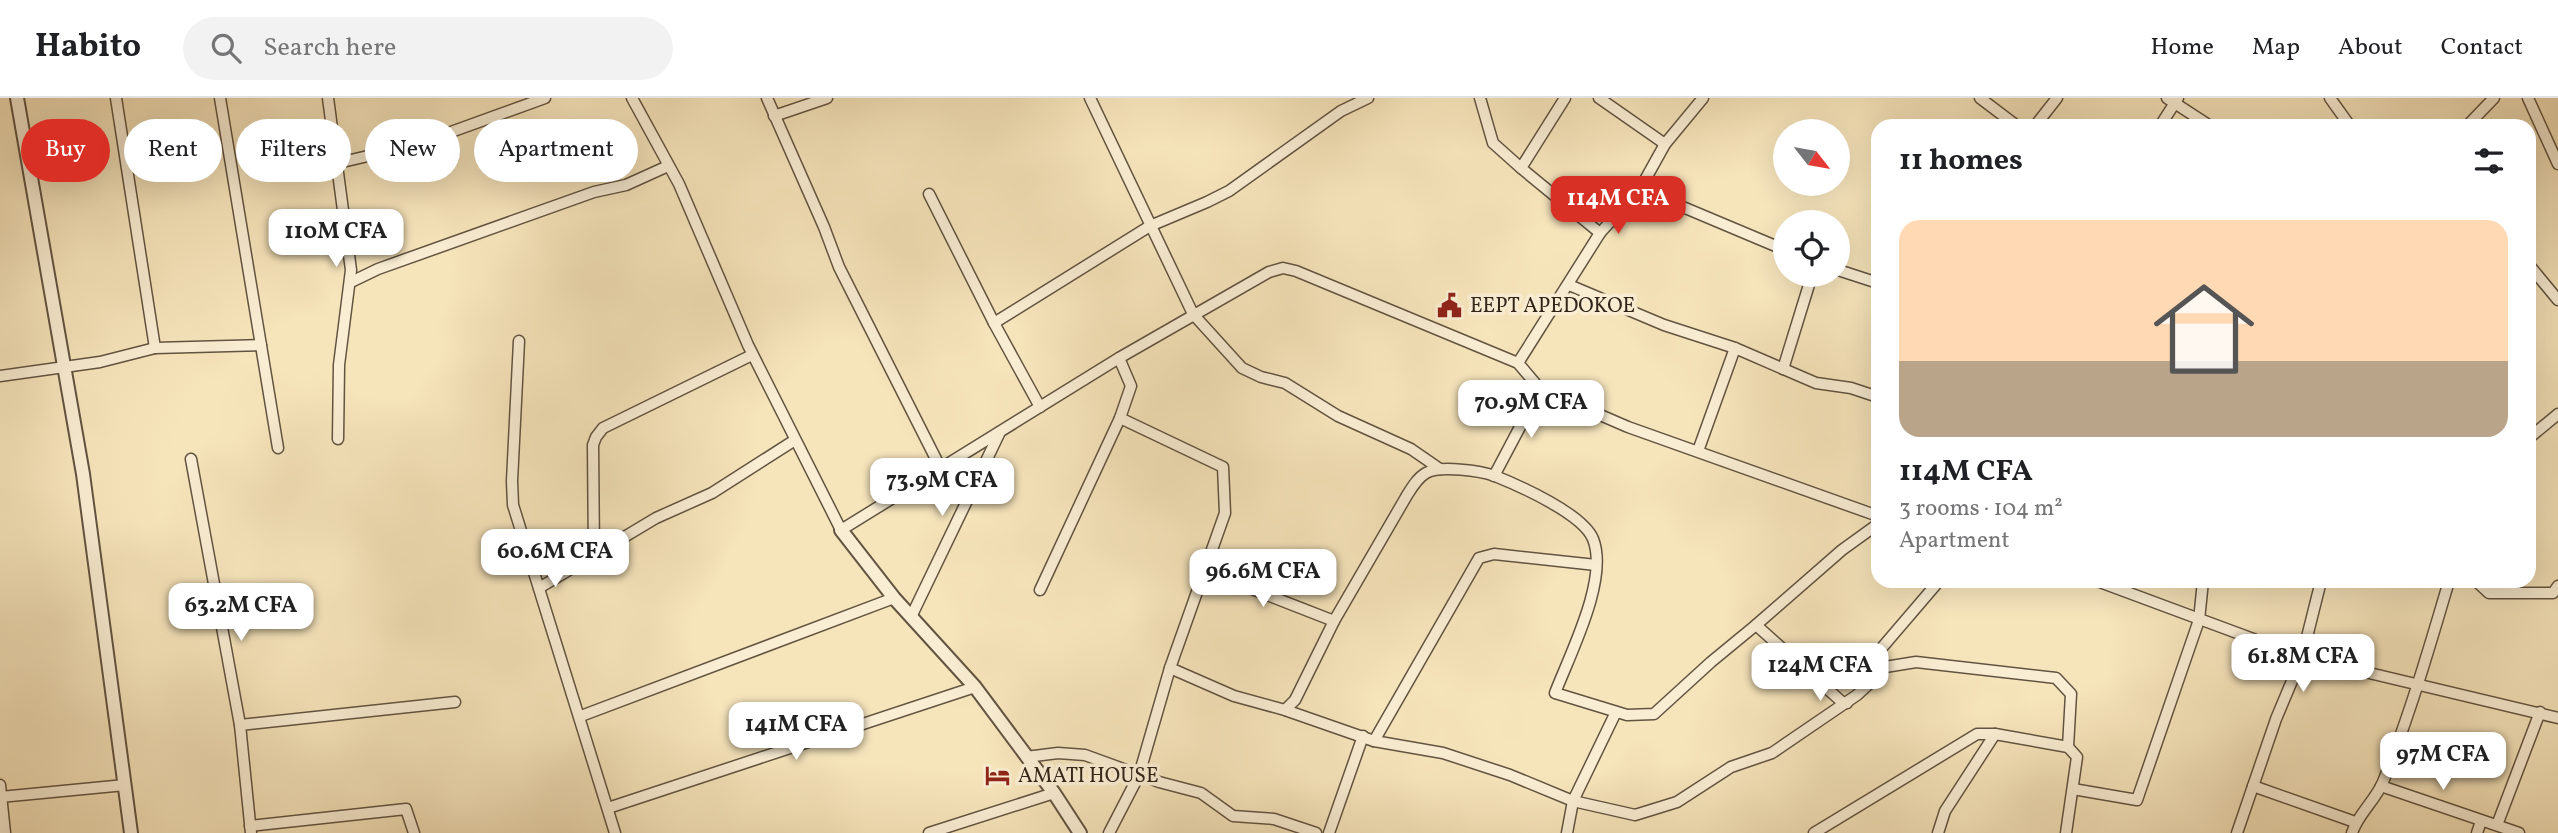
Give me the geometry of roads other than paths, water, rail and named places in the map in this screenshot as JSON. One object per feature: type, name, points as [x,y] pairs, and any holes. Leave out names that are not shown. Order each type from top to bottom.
[{"type":"street","points":[[17,98],[83,474],[131,833]]},
{"type":"street","points":[[116,98],[156,348]]},
{"type":"street","points":[[220,98],[278,448]]},
{"type":"street","points":[[328,98],[331,119]]},
{"type":"street","points":[[351,160],[415,145],[545,98]]},
{"type":"street","points":[[632,98],[693,215],[713,268],[752,355],[841,530],[894,598],[975,687],[1055,793],[1080,833]]},
{"type":"street","points":[[766,98],[839,267],[940,467]]},
{"type":"street","points":[[774,116],[827,98]]},
{"type":"street","points":[[1090,98],[1193,314],[1242,368],[1261,377],[1285,383],[1338,416],[1411,449],[1440,469]]},
{"type":"street","points":[[1336,98],[1341,111]]},
{"type":"street","points":[[994,323],[1150,226],[1228,191],[1341,111],[1367,98]]},
{"type":"street","points":[[1480,98],[1493,143],[1600,233]]},
{"type":"street","points":[[1521,168],[1565,98]]},
{"type":"street","points":[[1599,98],[1665,144]]},
{"type":"street","points":[[1518,363],[1600,233],[1640,189],[1665,144],[1703,98]]},
{"type":"street","points":[[1980,98],[2008,119]]},
{"type":"street","points":[[2040,119],[2057,98]]},
{"type":"street","points":[[2330,98],[2345,119]]},
{"type":"street","points":[[2474,119],[2494,98]]},
{"type":"street","points":[[2528,98],[2558,163]]},
{"type":"street","points":[[2164,119],[2174,100],[2200,119]]},
{"type":"street","points":[[351,282],[413,256],[594,192],[626,185],[668,166]]},
{"type":"street","points":[[338,439],[339,365],[351,282],[351,260],[341,182]]},
{"type":"street","points":[[1640,189],[1773,245]]},
{"type":"street","points":[[929,194],[1040,407]]},
{"type":"street","points":[[841,530],[1193,314],[1269,272],[1283,268],[1518,363],[1540,389],[1628,427],[1871,513]]},
{"type":"street","points":[[2536,273],[2558,300]]},
{"type":"street","points":[[1850,274],[1871,282]]},
{"type":"street","points":[[1569,285],[1664,325],[1735,348],[1816,383],[1851,388],[1871,395]]},
{"type":"street","points":[[1783,369],[1808,287]]},
{"type":"street","points":[[519,341],[512,494],[615,833]]},
{"type":"street","points":[[0,376],[66,368],[156,348],[261,345]]},
{"type":"street","points":[[1698,451],[1735,348]]},
{"type":"street","points":[[594,555],[593,445],[599,432],[752,355]]},
{"type":"street","points":[[1040,590],[1121,418],[1131,386],[1119,358]]},
{"type":"street","points":[[1494,476],[1540,389]]},
{"type":"street","points":[[2536,432],[2558,414]]},
{"type":"street","points":[[1109,833],[1139,775],[1170,668],[1225,513],[1223,467],[1121,418]]},
{"type":"street","points":[[911,617],[1000,432]]},
{"type":"street","points":[[539,588],[656,518],[712,493],[795,440]]},
{"type":"street","points":[[191,459],[240,725],[250,829],[406,809],[414,833]]},
{"type":"street","points":[[1285,710],[1295,700],[1334,621],[1416,482],[1427,472],[1440,469],[1494,476],[1553,503],[1582,524],[1593,539],[1597,565],[1595,586],[1555,693],[1634,716],[1654,714],[1842,550],[1871,529]]},
{"type":"street","points":[[1374,741],[1479,558],[1494,554],[1597,565]]},
{"type":"street","points":[[1203,570],[1334,621]]},
{"type":"street","points":[[2484,588],[2489,593],[2553,593],[2558,586]]},
{"type":"street","points":[[1879,668],[1875,675],[1871,673],[1874,657],[1933,588]]},
{"type":"street","points":[[2115,588],[2302,657],[2558,718]]},
{"type":"street","points":[[2073,789],[2137,800],[2199,620],[2201,588]]},
{"type":"street","points":[[2237,833],[2276,719],[2302,657],[2319,588]]},
{"type":"street","points":[[2352,833],[2355,822],[2381,786],[2417,685],[2447,588]]},
{"type":"street","points":[[580,716],[894,598]]},
{"type":"street","points":[[1756,625],[1815,680],[1842,702],[1847,703]]},
{"type":"street","points":[[1879,668],[1916,662],[2056,678],[2071,694],[2068,747]]},
{"type":"street","points":[[1170,668],[1226,693],[1374,741],[1458,758],[1510,775],[1573,801],[1635,815],[1677,802],[1731,767],[1772,753],[1847,703],[1871,682],[1879,668]]},
{"type":"street","points":[[608,808],[975,687]]},
{"type":"street","points":[[240,725],[456,702]]},
{"type":"street","points":[[1567,833],[1573,801],[1616,712]]},
{"type":"street","points":[[2497,825],[2540,712]]},
{"type":"street","points":[[1814,833],[1977,734],[1995,734],[2068,747],[2077,757],[2066,833]]},
{"type":"street","points":[[1938,833],[1945,811],[1995,734]]},
{"type":"street","points":[[1327,833],[1363,736]]},
{"type":"street","points":[[1026,757],[1058,752],[1085,755],[1139,775],[1201,793],[1233,816],[1274,819],[1316,833]]},
{"type":"street","points":[[0,785],[5,833]]},
{"type":"street","points":[[1,797],[125,785]]},
{"type":"street","points":[[2253,786],[2355,822]]},
{"type":"street","points":[[2381,786],[2519,833]]},
{"type":"street","points":[[929,833],[1055,793]]},
{"type":"street","points":[[2477,833],[2481,821]]},
{"type":"street","points":[[1333,822],[1342,833]]},
{"type":"place","name":"EEPT APEDOKOE","points":[[1450,305]]},
{"type":"place","name":"AMATI HOUSE","points":[[998,775]]}]
